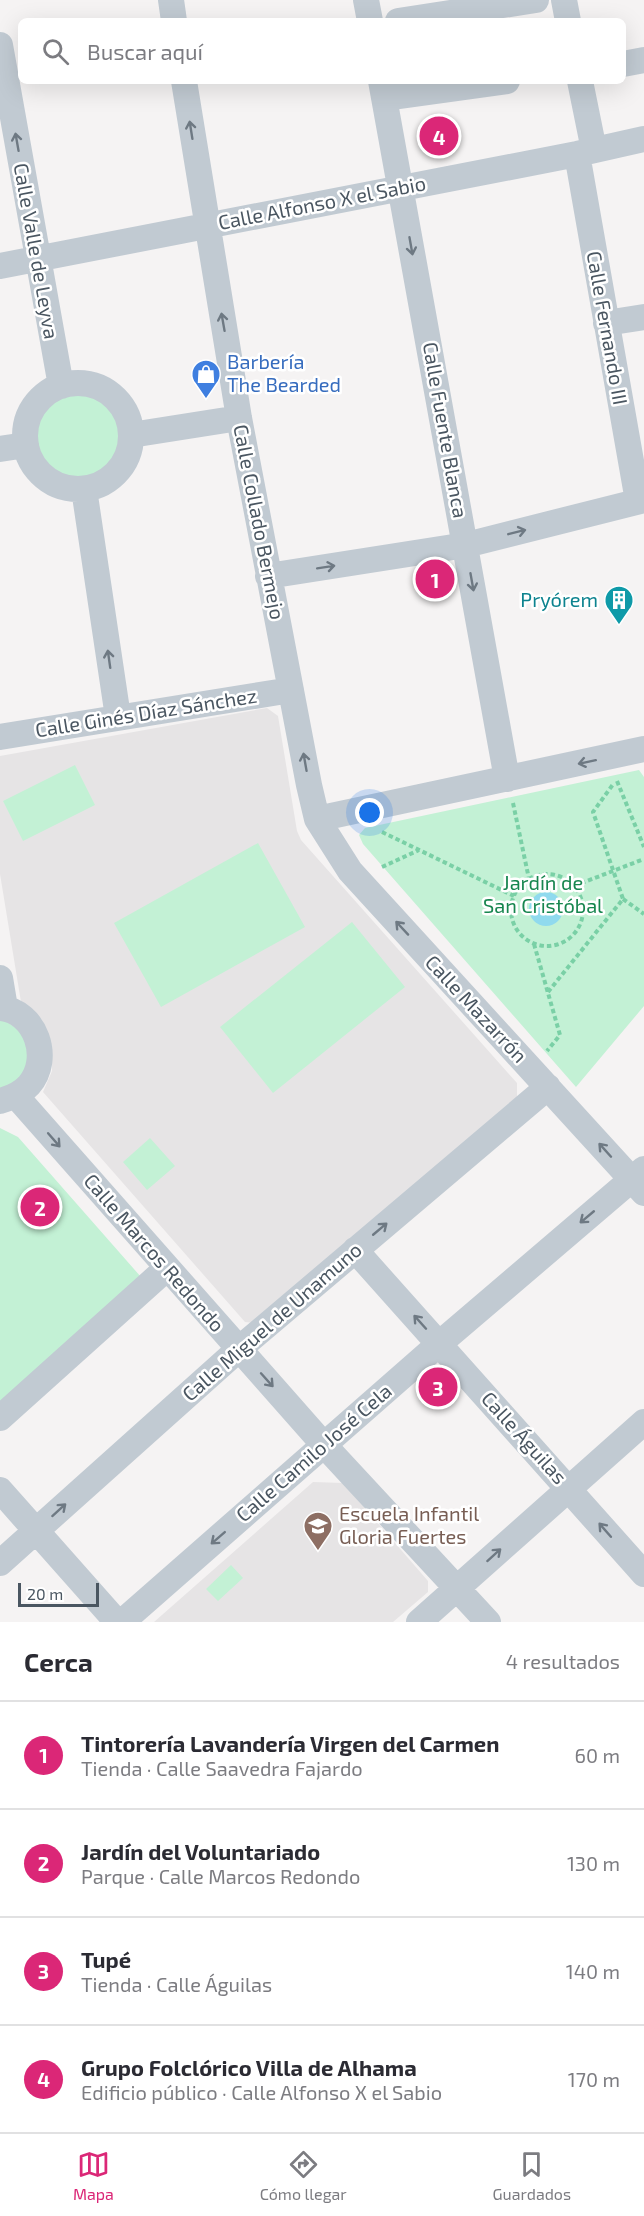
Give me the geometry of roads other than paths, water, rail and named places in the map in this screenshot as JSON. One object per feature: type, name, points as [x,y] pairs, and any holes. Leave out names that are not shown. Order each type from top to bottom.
[{"type":"street","points":[[171,0],[174,18]]},
{"type":"street","points":[[366,0],[369,18]]},
{"type":"street","points":[[418,18],[536,0]]},
{"type":"street","points":[[564,0],[567,18]]},
{"type":"street","name":"Calle Valle de Leyva","points":[[0,45],[61,386]]},
{"type":"street","points":[[626,63],[644,60]]},
{"type":"street","name":"Calle Collado Bermejo","points":[[184,84],[239,418],[317,819]]},
{"type":"street","points":[[383,90],[466,84]]},
{"type":"street","name":"Calle Fernando III","points":[[580,84],[606,323],[641,501]]},
{"type":"street","name":"Calle Fuente Blanca","points":[[383,90],[507,779]]},
{"type":"street","name":"Calle Alfonso X el Sabio","points":[[0,266],[644,139]]},
{"type":"street","points":[[606,323],[644,317]]},
{"type":"street","points":[[79,383],[96,387],[112,396],[124,410],[131,435],[125,461],[115,474],[100,484],[84,489],[68,488],[53,483],[40,473],[31,460],[26,445],[25,430],[29,416],[42,398],[61,386],[79,383]]},
{"type":"street","points":[[131,435],[239,418]]},
{"type":"street","points":[[0,449],[26,445]]},
{"type":"street","points":[[84,489],[118,717]]},
{"type":"street","points":[[268,576],[466,544],[641,501]]},
{"type":"street","name":"Calle Ginés Díaz Sánchez","points":[[0,737],[291,690]]},
{"type":"street","points":[[317,819],[507,779],[614,768],[644,749]]},
{"type":"street","name":"Calle Mazarrón","points":[[317,819],[357,879],[540,1078],[640,1180]]},
{"type":"street","points":[[0,978],[3,1008],[20,1015],[32,1026],[39,1041],[40,1057],[37,1072],[29,1086],[8,1099]]},
{"type":"street","name":"Calle Miguel de Unamuno","points":[[0,1563],[239,1349],[355,1250],[540,1078]]},
{"type":"street","name":"Calle Marcos Redondo","points":[[8,1099],[167,1268],[324,1445],[488,1622]]},
{"type":"street","name":"Calle Camilo José Cela","points":[[119,1622],[439,1344],[640,1180]]},
{"type":"street","name":"Calle Águilas","points":[[355,1250],[644,1574]]},
{"type":"street","points":[[0,1418],[167,1268]]},
{"type":"street","points":[[419,1622],[644,1422]]},
{"type":"street","points":[[0,1490],[119,1622]]},
{"type":"water","points":[[546,892],[558,897],[563,909],[558,921],[546,926],[534,921],[529,909],[534,897]]},
{"type":"place","name":"Grupo Folclórico Villa de Alhama","points":[[439,136]]},
{"type":"place","name":"Barbería The Bearded","points":[[206,400]]},
{"type":"place","name":"Tintorería Lavandería Virgen del Carmen","points":[[435,579]]},
{"type":"place","name":"Pryórem","points":[[619,626]]},
{"type":"place","name":"Jardín del Voluntariado","points":[[40,1207]]},
{"type":"place","name":"Tupé","points":[[438,1387]]},
{"type":"place","name":"Escuela Infantil Gloria Fuertes","points":[[318,1552]]},
{"type":"park label","name":"Jardín de San Cristóbal","points":[[543,894]]}]
